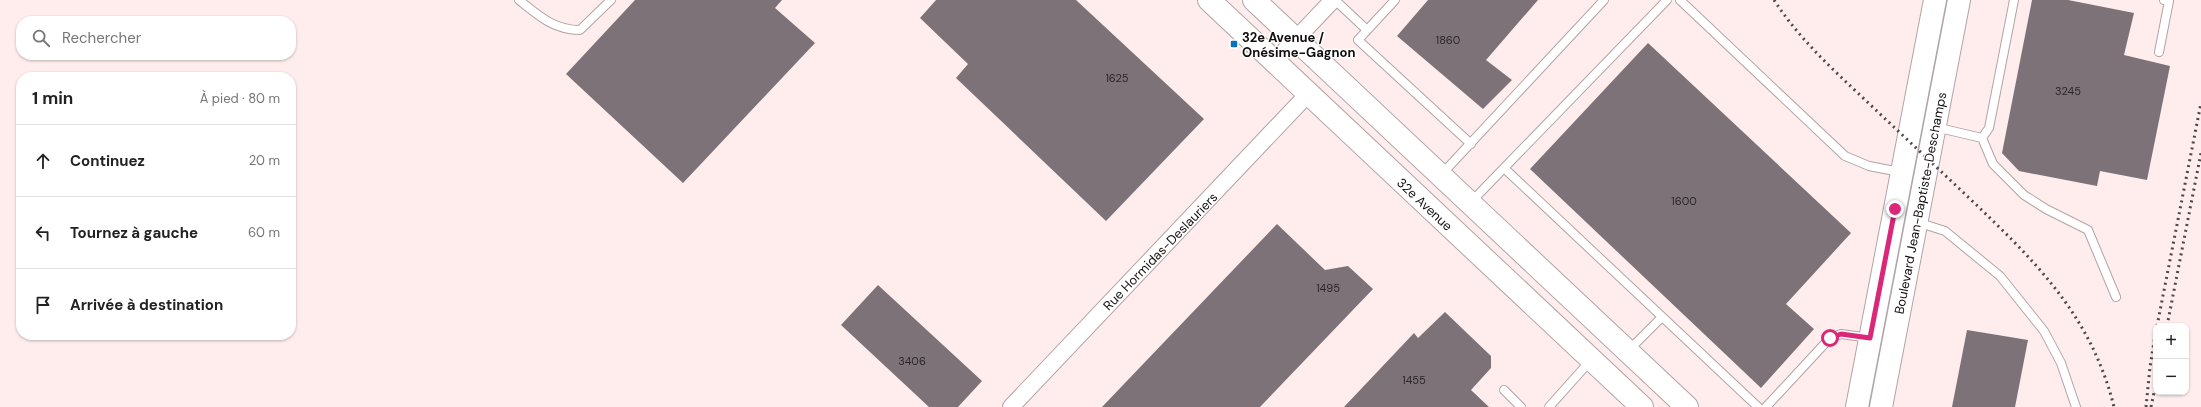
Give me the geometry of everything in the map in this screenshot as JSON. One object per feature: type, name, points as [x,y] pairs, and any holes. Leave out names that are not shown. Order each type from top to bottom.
[{"type":"street","name":"32e Avenue","points":[[1208,0],[1642,407]]},
{"type":"street","points":[[1254,0],[1469,204],[1687,407]]},
{"type":"street","points":[[1274,62],[1334,0]]},
{"type":"street","name":"Boulevard Jean-Baptiste-Deschamps","points":[[1857,407],[1935,0]]},
{"type":"street","name":"Boulevard Jean-Baptiste-Deschamps","points":[[1881,407],[1959,0]]},
{"type":"street","name":"Rue Hormidas-Deslauriers","points":[[1011,407],[1308,94]]},
{"type":"street","points":[[1898,195],[1921,200]]},
{"type":"lane","points":[[519,0],[539,16],[565,30],[580,30],[611,0]]},
{"type":"lane","points":[[1334,0],[1367,30]]},
{"type":"lane","points":[[1395,0],[1358,40],[1471,144]]},
{"type":"lane","points":[[1440,176],[1604,0]]},
{"type":"lane","points":[[1469,204],[1667,0]]},
{"type":"lane","points":[[1680,0],[1845,156],[1869,166],[1902,172]]},
{"type":"lane","points":[[1982,138],[1989,128],[2014,0]]},
{"type":"lane","points":[[2158,52],[2169,1],[2164,0]]},
{"type":"lane","points":[[1935,127],[1982,138]]},
{"type":"lane","points":[[1982,138],[1993,164],[2024,195],[2046,209],[2088,230],[2116,297]]},
{"type":"lane","points":[[1504,168],[1758,407]]},
{"type":"lane","points":[[1917,222],[1945,231],[2000,276],[2044,331],[2061,363],[2076,407]]},
{"type":"lane","points":[[1628,351],[1662,317]]},
{"type":"lane","points":[[1766,407],[1830,338],[1841,334],[1870,338]]},
{"type":"lane","points":[[1549,407],[1591,359]]},
{"type":"lane","points":[[1504,390],[1521,407]]},
{"type":"shaded area","points":[[0,0],[2201,0],[2201,407],[0,407]]},
{"type":"building","points":[[635,0],[782,0],[775,8],[815,43],[683,183],[566,74]]},
{"type":"building","points":[[936,0],[1076,0],[1204,119],[1106,221],[956,78],[968,64],[920,18]]},
{"type":"building","points":[[1428,0],[1538,0],[1486,60],[1512,80],[1483,109],[1397,36]]},
{"type":"building","points":[[2032,0],[2068,0],[2134,13],[2124,55],[2170,66],[2147,180],[2100,171],[2097,186],[2019,171],[2002,153]]},
{"type":"building","points":[[1648,43],[1851,233],[1786,304],[1814,329],[1761,388],[1530,169]]},
{"type":"building","points":[[1277,224],[1325,270],[1348,266],[1373,289],[1260,407],[1102,407]]},
{"type":"building","points":[[878,285],[982,381],[958,407],[929,407],[841,325]]},
{"type":"building","points":[[1445,312],[1491,356],[1491,368],[1471,390],[1489,407],[1344,407],[1414,333],[1418,338]]},
{"type":"building","points":[[1967,330],[2028,340],[2015,407],[1952,407]]},
{"type":"railway","points":[[1774,0],[1793,26],[1826,62],[1991,219],[2036,266],[2075,316],[2091,344],[2104,374],[2114,407]]},
{"type":"railway","points":[[2158,323],[2201,103]]},
{"type":"railway","points":[[2168,323],[2201,153]]},
{"type":"railway","points":[[2146,407],[2153,348]]},
{"type":"railway","points":[[2151,407],[2154,395]]},
{"type":"place","name":"32e Avenue / Onésime-Gagnon","points":[[1234,44]]},
{"type":"route","points":[[1830,338],[1841,334],[1870,338],[1895,209]]}]
